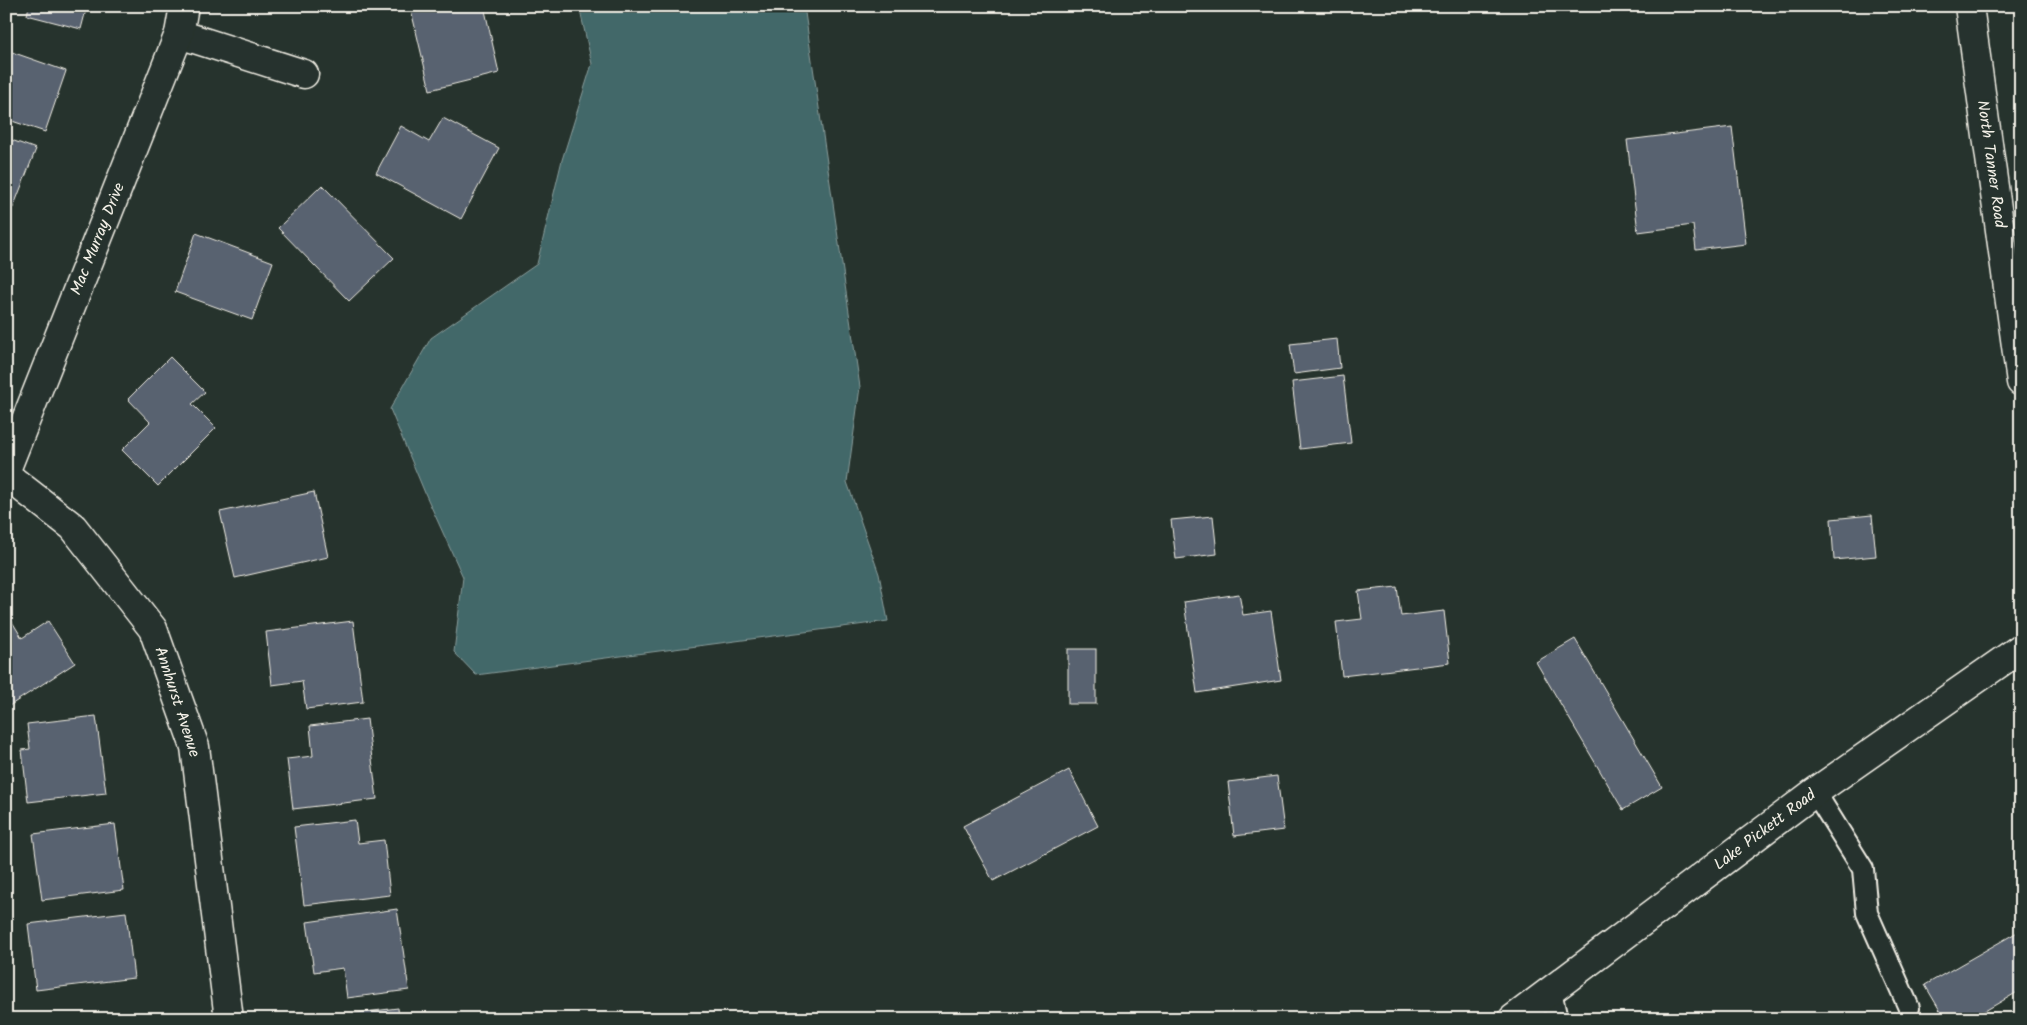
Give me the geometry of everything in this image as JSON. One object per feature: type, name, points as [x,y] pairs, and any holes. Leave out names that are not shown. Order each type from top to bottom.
[{"type":"street","name":"Mac Murray Drive","points":[[6,470],[179,34],[184,6]]},
{"type":"street","name":"North Tanner Road","points":[[1969,6],[2021,382]]},
{"type":"street","points":[[179,34],[304,74]]},
{"type":"street","name":"Annhurst Avenue","points":[[6,475],[73,527],[153,629],[195,747],[229,1019]]},
{"type":"street","name":"Lake Pickett Road","points":[[1513,1019],[1815,792],[2021,648]]},
{"type":"lane","points":[[1815,792],[1864,869],[1867,913],[1909,1008]]},
{"type":"lane","points":[[1551,992],[1557,1019]]},
{"type":"water","points":[[579,6],[804,6],[860,387],[847,482],[879,574],[888,621],[476,675],[454,652],[463,577],[390,409],[431,338],[537,264],[562,160],[592,64]]},
{"type":"building","points":[[29,6],[87,6],[81,29],[27,15]]},
{"type":"building","points":[[410,6],[484,6],[499,73],[430,90]]},
{"type":"building","points":[[6,50],[66,71],[45,132],[6,119]]},
{"type":"building","points":[[443,118],[499,148],[461,219],[376,173],[401,126],[429,142]]},
{"type":"building","points":[[1732,127],[1746,244],[1696,250],[1693,225],[1638,232],[1627,140]]},
{"type":"building","points":[[6,138],[36,149],[13,208],[6,205]]},
{"type":"building","points":[[322,185],[394,258],[349,301],[278,228]]},
{"type":"building","points":[[196,233],[273,262],[252,320],[175,292]]},
{"type":"building","points":[[1337,339],[1340,368],[1294,374],[1290,344]]},
{"type":"building","points":[[170,357],[205,392],[192,404],[216,428],[158,486],[122,450],[150,422],[128,399]]},
{"type":"building","points":[[1343,376],[1351,443],[1300,449],[1292,382]]},
{"type":"building","points":[[314,492],[328,557],[235,578],[220,512]]},
{"type":"building","points":[[1872,515],[1876,556],[1834,560],[1831,519]]},
{"type":"building","points":[[1213,516],[1217,554],[1176,559],[1171,520]]},
{"type":"building","points":[[1397,587],[1401,616],[1444,611],[1450,663],[1342,676],[1336,622],[1362,619],[1358,591]]},
{"type":"building","points":[[1239,594],[1243,615],[1271,611],[1281,680],[1197,693],[1184,602]]},
{"type":"building","points":[[8,615],[22,638],[48,621],[75,663],[6,708],[6,616]]},
{"type":"building","points":[[353,621],[363,702],[306,709],[302,681],[272,685],[266,632]]},
{"type":"building","points":[[1575,639],[1662,787],[1623,810],[1536,662]]},
{"type":"building","points":[[1068,649],[1096,649],[1096,704],[1068,704]]},
{"type":"building","points":[[96,716],[106,793],[28,802],[22,750],[30,749],[27,724]]},
{"type":"building","points":[[367,719],[377,799],[293,809],[287,759],[313,756],[310,726]]},
{"type":"building","points":[[1069,770],[1098,826],[993,881],[963,826]]},
{"type":"building","points":[[1277,776],[1284,830],[1234,836],[1228,782]]},
{"type":"building","points":[[355,820],[358,843],[384,840],[390,895],[304,905],[294,827]]},
{"type":"building","points":[[115,824],[124,890],[42,900],[33,834]]},
{"type":"building","points":[[397,909],[409,990],[347,998],[343,968],[314,972],[307,922]]},
{"type":"building","points":[[126,912],[134,978],[36,990],[28,924]]},
{"type":"building","points":[[2021,930],[2021,990],[1971,1019],[1945,1019],[1925,985]]},
{"type":"building","points":[[398,1008],[399,1019],[317,1019],[317,1018]]}]
